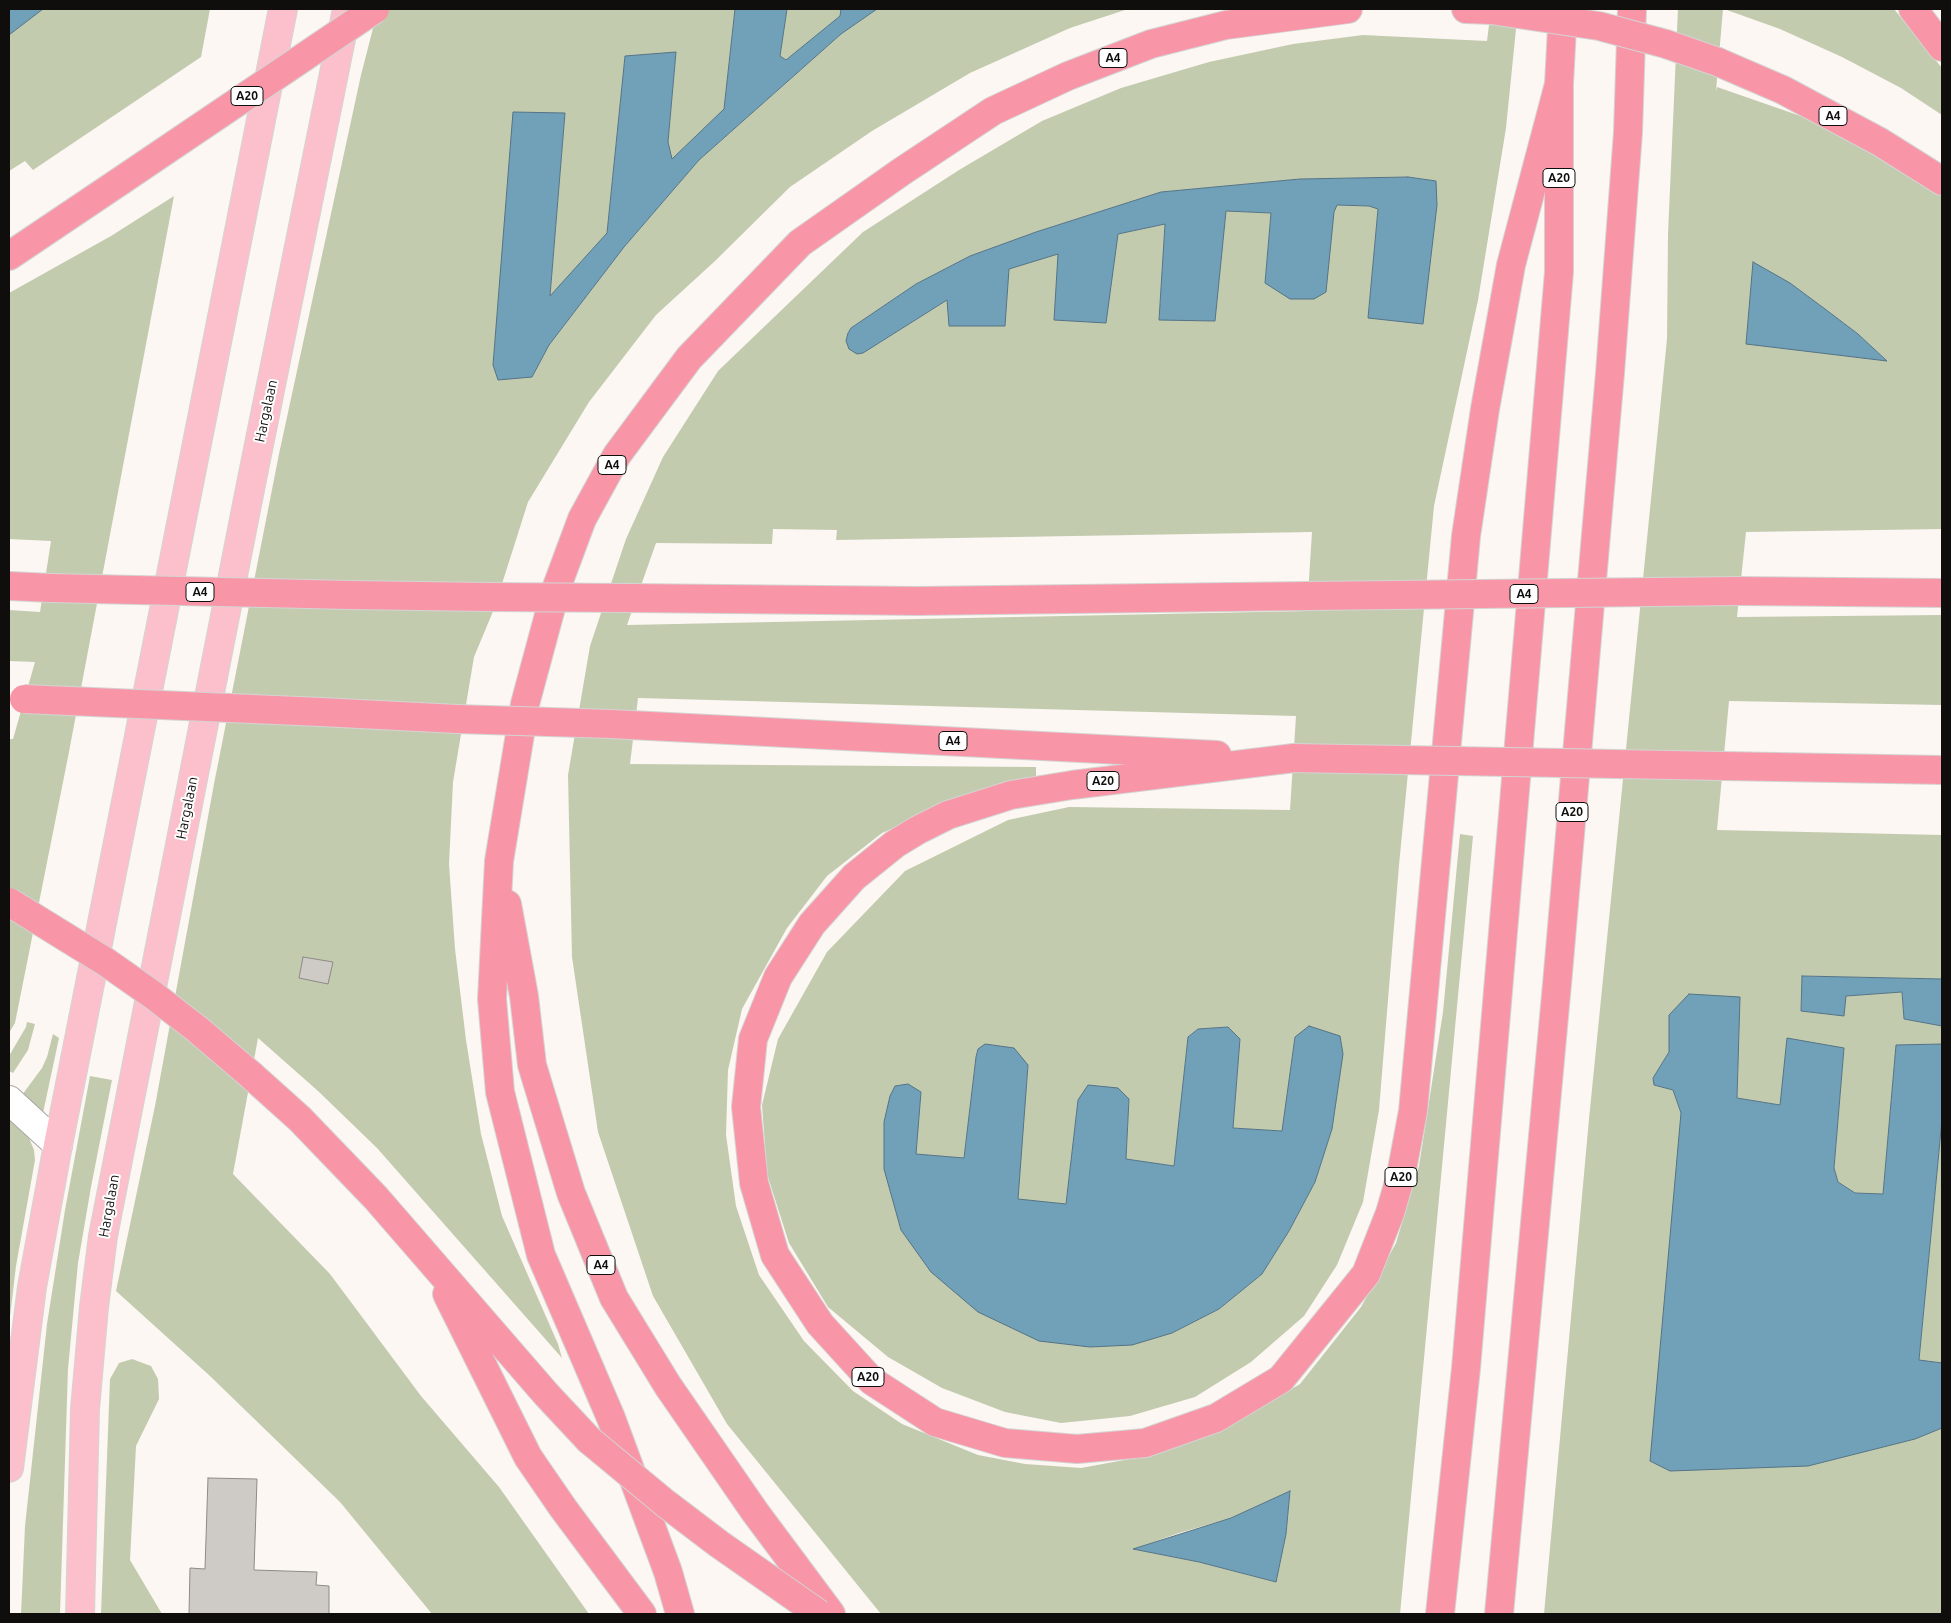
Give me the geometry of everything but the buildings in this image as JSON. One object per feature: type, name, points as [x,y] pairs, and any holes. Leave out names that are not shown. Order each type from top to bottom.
[{"type":"highway","name":"A20","points":[[9,256],[375,9]]},
{"type":"highway","name":"A4","points":[[680,1614],[668,1572],[611,1418],[541,1255],[500,1092],[492,999],[499,861],[525,704],[556,589],[582,519],[617,456],[689,358],[800,243],[901,172],[994,111],[1068,76],[1151,44],[1226,25],[1348,9]]},
{"type":"highway","name":"A4","points":[[1479,9],[1600,26],[1666,44],[1718,62],[1791,94],[1880,142],[1942,181]]},
{"type":"highway","name":"A20","points":[[1440,1614],[1469,1329],[1559,272],[1559,84],[1563,9]]},
{"type":"highway","name":"A20","points":[[1499,1614],[1609,393],[1628,132],[1632,9]]},
{"type":"highway","points":[[1913,9],[1942,47]]},
{"type":"highway","name":"A20","points":[[1294,758],[1011,794],[948,816],[910,834],[854,877],[812,924],[778,978],[753,1039],[746,1107],[754,1183],[775,1255],[820,1324],[872,1381],[936,1422],[1005,1442],[1077,1449],[1144,1443],[1216,1418],[1281,1380],[1366,1274],[1390,1213],[1401,1175],[1413,1111],[1466,536],[1485,409],[1511,265],[1559,84]]},
{"type":"highway","name":"A4","points":[[9,586],[350,595],[918,601],[1740,591],[1942,593]]},
{"type":"highway","name":"A4","points":[[16,699],[611,724],[1294,758],[1942,770]]},
{"type":"highway","name":"A4","points":[[499,861],[524,996],[532,1066],[571,1193],[614,1298],[668,1386],[755,1512],[831,1614]]},
{"type":"highway","points":[[9,902],[98,957],[153,995],[251,1074],[300,1119],[338,1158],[428,1257],[546,1394],[589,1440],[665,1503],[719,1544],[819,1614]]},
{"type":"highway","points":[[428,1257],[528,1458],[642,1614]]},
{"type":"main road","points":[[9,1468],[32,1287],[58,1144],[283,9]]},
{"type":"main road","name":"Hargalaan","points":[[80,1614],[85,1409],[94,1307],[103,1236],[347,9]]},
{"type":"street","points":[[9,1100],[58,1144]]},
{"type":"green space","points":[[43,9],[210,9],[201,57],[33,170],[25,161],[9,171],[9,35]]},
{"type":"green space","points":[[378,9],[735,9],[724,110],[671,160],[668,142],[676,53],[625,56],[607,233],[550,297],[565,113],[532,377],[549,345],[624,247],[699,160],[841,34],[877,9],[1128,9],[1070,28],[970,73],[872,131],[790,187],[715,261],[656,315],[589,402],[528,502],[494,609],[474,657],[453,782],[449,864],[455,949],[466,1040],[481,1134],[502,1216],[558,1344],[562,1358],[377,1148],[318,1091],[258,1038],[233,1174],[330,1274],[421,1396],[499,1487],[589,1614],[432,1614],[340,1502],[210,1376],[116,1291],[155,1106],[214,784],[279,454],[361,75]]},
{"type":"green space","points":[[787,9],[841,9],[840,16],[786,60],[780,56]]},
{"type":"green space","points":[[1491,9],[1518,9],[1506,128],[1478,300],[1434,506],[1399,865],[1379,1110],[1363,1202],[1337,1265],[1304,1316],[1251,1362],[1195,1397],[1130,1416],[1061,1423],[1005,1412],[942,1388],[888,1357],[828,1307],[789,1243],[767,1174],[762,1105],[778,1039],[827,952],[905,871],[1008,820],[1069,807],[1290,810],[1296,716],[638,698],[630,764],[1036,767],[1036,777],[995,785],[882,833],[827,876],[787,928],[742,1009],[728,1070],[726,1135],[736,1206],[759,1275],[804,1341],[853,1391],[902,1424],[978,1455],[1025,1464],[1081,1468],[1157,1454],[1233,1423],[1300,1384],[1361,1307],[1396,1243],[1419,1166],[1443,1012],[1460,834],[1473,836],[1400,1614],[881,1614],[727,1424],[653,1296],[598,1132],[572,957],[568,775],[590,646],[626,539],[663,457],[718,371],[863,232],[959,170],[1042,121],[1121,88],[1209,62],[1293,44],[1363,35],[1487,41]],"holes":[[[1408,177],[1436,181],[1368,318],[1378,209],[1369,206],[1336,205],[1334,212],[1265,283],[1271,213],[1226,211],[1159,319],[1165,224],[1118,234],[1009,269],[947,300],[863,353],[848,333],[851,328],[916,284],[970,256],[1036,232],[1161,192],[1300,179]],[[773,529],[837,530],[836,540],[1312,532],[1307,611],[627,625],[656,543],[772,544]],[[1228,1027],[1240,1039],[1233,1128],[1283,1131],[1295,1037],[1332,1129],[1315,1182],[1289,1231],[1262,1274],[1219,1309],[1172,1333],[884,1169],[921,1092],[915,1154],[964,1158],[978,1049],[1028,1065],[1017,1199],[1066,1204],[1078,1100],[1129,1099],[1126,1159],[1174,1166],[1188,1037],[1198,1029]],[[1290,1491],[1286,1534],[1275,1582],[1199,1562],[1134,1549],[1179,1533],[1231,1518]]]},
{"type":"green space","points":[[1678,9],[1723,9],[1716,91],[1717,87],[1812,120],[1870,151],[1942,194],[1942,529],[1746,532],[1737,617],[1942,615],[1942,705],[1729,701],[1717,830],[1942,835],[1942,979],[1802,976],[1801,1010],[1844,1016],[1845,996],[1902,992],[1904,1019],[1942,1026],[1942,1044],[1896,1046],[1883,1194],[1855,1193],[1838,1182],[1834,1168],[1844,1048],[1780,1105],[1737,1098],[1739,997],[1669,1015],[1669,1052],[1653,1078],[1654,1085],[1673,1090],[1808,1466],[1914,1439],[1942,1428],[1942,1614],[1544,1614],[1589,1119],[1667,339],[1668,234]],"holes":[[[1790,283],[1858,334],[1887,361]]]},
{"type":"green space","points":[[1724,9],[1894,9],[1942,68],[1942,115],[1901,88],[1842,57],[1780,29]]},
{"type":"green space","points":[[174,196],[68,757],[15,1023],[9,1033],[9,739],[13,739],[35,662],[9,661],[9,610],[40,612],[51,541],[9,539],[9,293],[111,236]]},
{"type":"green space","points":[[27,1022],[35,1024],[28,1050],[13,1073],[9,1071],[9,1056]]},
{"type":"green space","points":[[53,1034],[59,1038],[43,1113],[22,1095],[42,1068]]},
{"type":"green space","points":[[90,1076],[112,1080],[78,1263],[68,1369],[60,1614],[21,1614],[25,1526],[47,1324],[65,1210]]},
{"type":"green space","points":[[9,1117],[29,1138],[34,1150],[35,1160],[16,1266],[9,1325]]},
{"type":"green space","points":[[1942,1120],[1942,1363],[1919,1361]]},
{"type":"green space","points":[[132,1359],[151,1366],[158,1379],[159,1399],[136,1446],[130,1560],[162,1614],[101,1614],[110,1379],[119,1363]]},
{"type":"water","points":[[9,9],[43,9],[9,35]]},
{"type":"water","points":[[735,9],[787,9],[780,56],[786,60],[840,16],[841,9],[877,9],[841,34],[699,160],[624,247],[549,345],[532,377],[498,380],[493,365],[513,112],[565,113],[550,296],[607,233],[625,56],[676,52],[668,142],[672,159],[724,109]]},
{"type":"water","points":[[1408,177],[1436,181],[1437,205],[1423,324],[1368,318],[1378,209],[1369,206],[1337,205],[1334,212],[1326,292],[1314,299],[1290,299],[1265,283],[1271,213],[1226,211],[1215,321],[1159,320],[1165,224],[1118,234],[1106,323],[1054,320],[1058,254],[1009,269],[1005,326],[949,326],[947,300],[863,353],[857,354],[849,349],[846,341],[851,328],[916,284],[970,256],[1036,232],[1161,192],[1300,179]]},
{"type":"water","points":[[1753,262],[1790,283],[1858,334],[1887,361],[1746,344]]},
{"type":"water","points":[[1802,976],[1942,979],[1942,1026],[1904,1019],[1902,992],[1846,996],[1844,1016],[1801,1011]]},
{"type":"water","points":[[1689,994],[1740,997],[1737,1098],[1780,1105],[1787,1038],[1844,1048],[1834,1168],[1838,1182],[1855,1193],[1883,1194],[1896,1045],[1942,1044],[1942,1120],[1919,1360],[1942,1363],[1942,1428],[1915,1439],[1808,1466],[1670,1471],[1650,1461],[1681,1113],[1673,1090],[1654,1085],[1653,1078],[1669,1052],[1669,1015]]},
{"type":"water","points":[[1309,1026],[1340,1036],[1343,1054],[1332,1129],[1315,1182],[1289,1231],[1262,1274],[1219,1309],[1172,1333],[1132,1345],[1090,1347],[1039,1341],[978,1312],[931,1272],[901,1230],[884,1169],[884,1122],[890,1096],[895,1086],[908,1084],[921,1092],[916,1154],[964,1158],[978,1049],[985,1044],[1014,1048],[1028,1065],[1018,1199],[1066,1204],[1078,1100],[1088,1085],[1118,1088],[1129,1099],[1126,1159],[1174,1166],[1188,1037],[1198,1029],[1228,1027],[1240,1039],[1233,1128],[1282,1131],[1295,1037]]},
{"type":"water","points":[[1290,1491],[1286,1534],[1276,1582],[1199,1562],[1133,1549],[1231,1518]]}]
